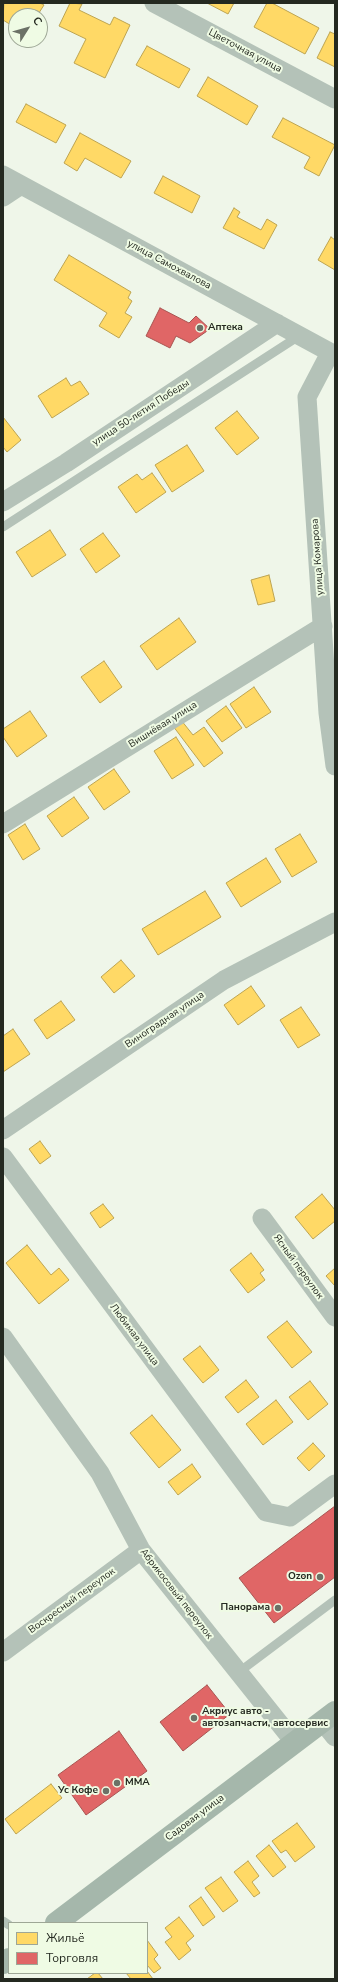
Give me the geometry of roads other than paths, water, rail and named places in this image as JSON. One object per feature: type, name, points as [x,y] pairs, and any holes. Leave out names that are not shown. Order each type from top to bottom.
[{"type":"main road","name":"Садовая улица","points":[[57,1922],[295,1742],[331,1724]]},
{"type":"street","name":"Цветочная улица","points":[[154,3],[335,99]]},
{"type":"street","name":"улица Самохвалова","points":[[3,175],[332,354]]},
{"type":"street","points":[[3,197],[21,185]]},
{"type":"street","name":"улица 50-летия Победы","points":[[3,502],[73,458],[277,323]]},
{"type":"street","name":"улица Комарова","points":[[332,354],[307,398],[328,713],[335,766]]},
{"type":"street","name":"Вишнёвая улица","points":[[3,824],[323,626]]},
{"type":"street","name":"Виноградная улица","points":[[3,1130],[224,980],[335,922]]},
{"type":"street","name":"Любимая улица","points":[[3,1157],[266,1512],[290,1517],[335,1484]]},
{"type":"street","name":"Ясный переулок","points":[[262,1218],[335,1317]]},
{"type":"street","name":"Абрикосовый переулок","points":[[3,1337],[100,1473],[141,1550],[295,1742]]},
{"type":"street","name":"Воскресный переулок","points":[[3,1652],[141,1550]]},
{"type":"lane","points":[[3,527],[299,336]]},
{"type":"lane","points":[[239,1672],[335,1600]]},
{"type":"place","name":"Аптека","points":[[200,328]]},
{"type":"place","name":"Ozon","points":[[320,1577]]},
{"type":"place","name":"Панорама","points":[[278,1608]]},
{"type":"place","name":"Акриус авто - автозапчасти, автосервис","points":[[194,1718]]},
{"type":"place","name":"ММА","points":[[117,1783]]},
{"type":"place","name":"Ус Кофе","points":[[106,1791]]}]
